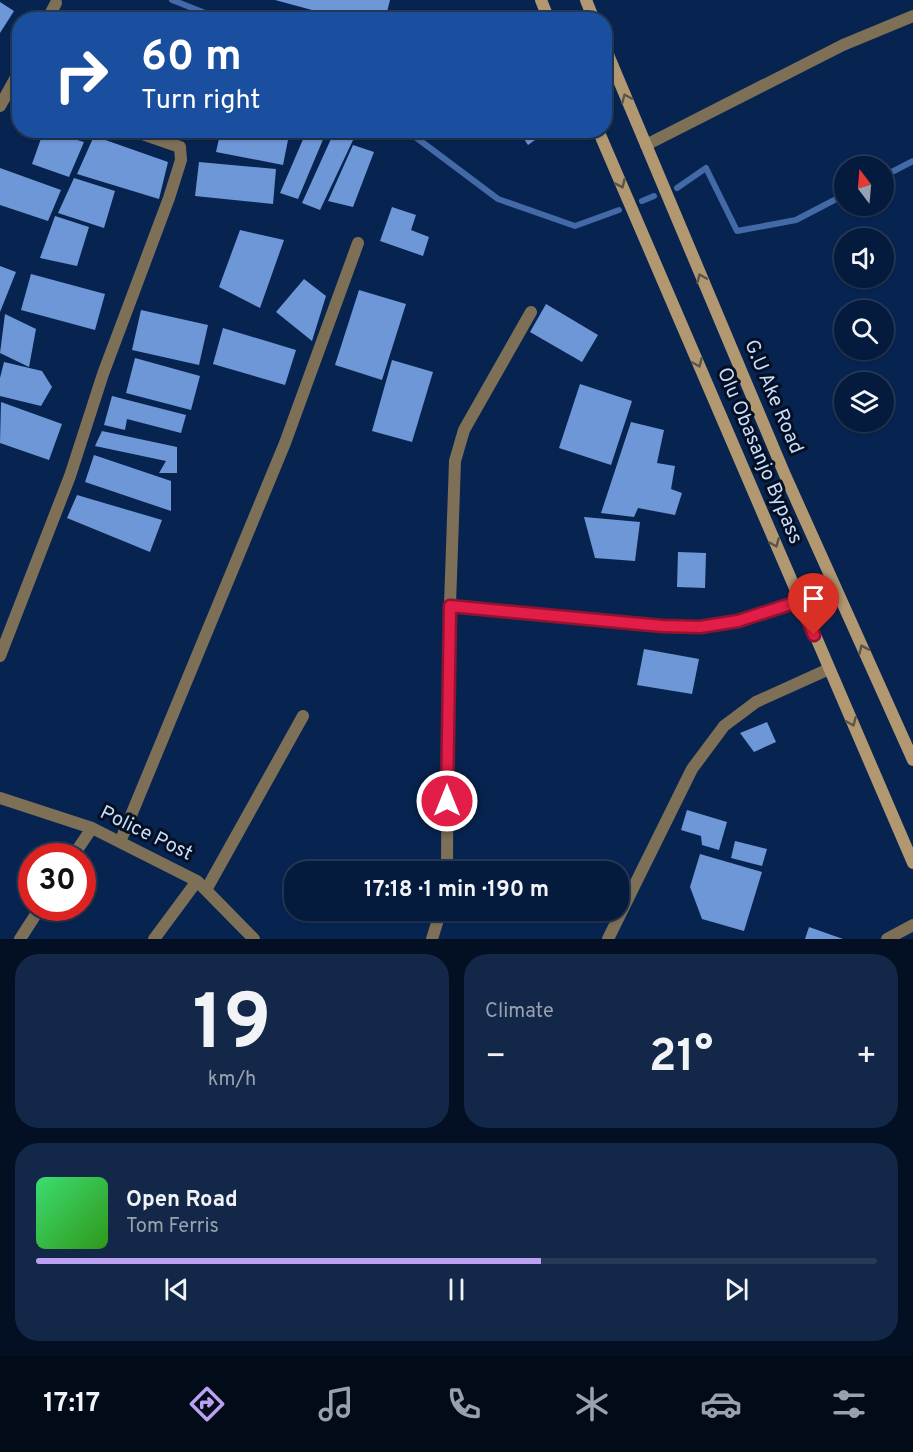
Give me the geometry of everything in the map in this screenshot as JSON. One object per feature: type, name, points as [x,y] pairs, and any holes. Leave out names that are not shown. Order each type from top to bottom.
[{"type":"main road","name":"G.U Ake Road","points":[[612,64],[785,475],[913,760]]},
{"type":"main road","name":"Olu Obasanjo Bypass","points":[[601,138],[913,863]]},
{"type":"street","points":[[51,12],[56,3]]},
{"type":"street","points":[[646,145],[843,45],[913,16]]},
{"type":"street","points":[[0,106],[12,84]]},
{"type":"street","points":[[0,656],[70,476],[103,374],[181,160],[180,147],[154,138]]},
{"type":"street","points":[[120,842],[285,443],[358,243]]},
{"type":"street","points":[[447,861],[450,606],[455,461],[464,430],[531,312]]},
{"type":"street","points":[[450,606],[662,626],[700,627],[738,621],[800,601]]},
{"type":"street","points":[[608,939],[692,769],[724,726],[756,702],[829,669]]},
{"type":"street","points":[[154,939],[202,886],[303,716]]},
{"type":"street","name":"Police Post","points":[[0,798],[92,828],[202,886],[254,939]]},
{"type":"street","points":[[82,843],[92,828]]},
{"type":"street","points":[[20,939],[32,921]]},
{"type":"street","points":[[432,939],[438,921]]},
{"type":"street","points":[[887,939],[913,925]]},
{"type":"building","points":[[275,0],[390,0],[387,12],[319,12]]},
{"type":"building","points":[[0,2],[14,11],[0,33]]},
{"type":"building","points":[[41,138],[71,138],[84,142],[69,177],[32,164]]},
{"type":"building","points":[[93,138],[100,138],[168,162],[159,199],[77,174]]},
{"type":"building","points":[[219,138],[288,138],[283,165],[216,152]]},
{"type":"building","points":[[304,138],[324,138],[298,199],[280,193]]},
{"type":"building","points":[[331,138],[354,138],[320,210],[302,203]]},
{"type":"building","points":[[523,138],[534,138],[535,140],[528,145]]},
{"type":"building","points":[[353,145],[374,152],[353,207],[328,201]]},
{"type":"building","points":[[199,162],[276,169],[273,204],[195,196]]},
{"type":"building","points":[[0,168],[61,190],[48,221],[0,205]]},
{"type":"building","points":[[74,178],[115,191],[104,228],[58,213]]},
{"type":"building","points":[[392,207],[416,215],[411,230],[429,237],[423,256],[380,241]]},
{"type":"building","points":[[55,216],[89,227],[77,266],[40,258]]},
{"type":"building","points":[[240,230],[284,240],[260,308],[219,287]]},
{"type":"building","points":[[0,266],[16,272],[0,312]]},
{"type":"building","points":[[31,274],[105,294],[95,330],[21,310]]},
{"type":"building","points":[[304,279],[326,296],[312,341],[276,312]]},
{"type":"building","points":[[359,290],[406,304],[382,380],[335,365]]},
{"type":"building","points":[[546,304],[598,335],[582,362],[530,332]]},
{"type":"building","points":[[141,310],[208,325],[199,365],[132,350]]},
{"type":"building","points":[[5,314],[36,329],[29,367],[0,353]]},
{"type":"building","points":[[223,328],[296,350],[285,385],[213,364]]},
{"type":"building","points":[[135,358],[200,376],[191,410],[126,393]]},
{"type":"building","points":[[392,360],[433,372],[412,442],[372,431]]},
{"type":"building","points":[[4,362],[42,371],[52,387],[41,406],[0,396],[0,378]]},
{"type":"building","points":[[580,384],[632,401],[611,465],[559,448]]},
{"type":"building","points":[[112,396],[186,415],[181,433],[127,419],[125,430],[104,425]]},
{"type":"building","points":[[1,402],[62,424],[49,460],[0,443]]},
{"type":"building","points":[[631,422],[664,430],[657,463],[675,466],[671,489],[682,493],[675,515],[638,508],[634,517],[601,513]]},
{"type":"building","points":[[102,431],[177,447],[177,473],[159,473],[166,461],[95,446]]},
{"type":"building","points":[[94,455],[171,481],[171,511],[85,482]]},
{"type":"building","points":[[77,495],[162,520],[150,552],[67,518]]},
{"type":"building","points":[[584,517],[640,522],[635,561],[595,558]]},
{"type":"building","points":[[678,552],[706,553],[705,588],[677,587]]},
{"type":"building","points":[[644,649],[699,659],[692,694],[637,685]]},
{"type":"building","points":[[767,722],[776,742],[754,752],[740,733]]},
{"type":"building","points":[[687,810],[727,822],[719,850],[702,845],[701,836],[681,830]]},
{"type":"building","points":[[735,841],[767,849],[762,866],[731,858]]},
{"type":"building","points":[[700,854],[762,872],[744,931],[702,919],[690,887]]},
{"type":"building","points":[[809,927],[843,939],[805,939]]},
{"type":"waterway","points":[[172,0],[203,12]]},
{"type":"waterway","points":[[417,138],[498,199],[575,226],[619,210]]},
{"type":"waterway","points":[[894,171],[913,161]]},
{"type":"waterway","points":[[677,188],[706,168],[737,231],[796,220],[834,200]]},
{"type":"waterway","points":[[642,201],[654,196]]},
{"type":"route","points":[[447,801],[450,606],[662,626],[700,627],[738,621],[800,601],[814,635]]}]
